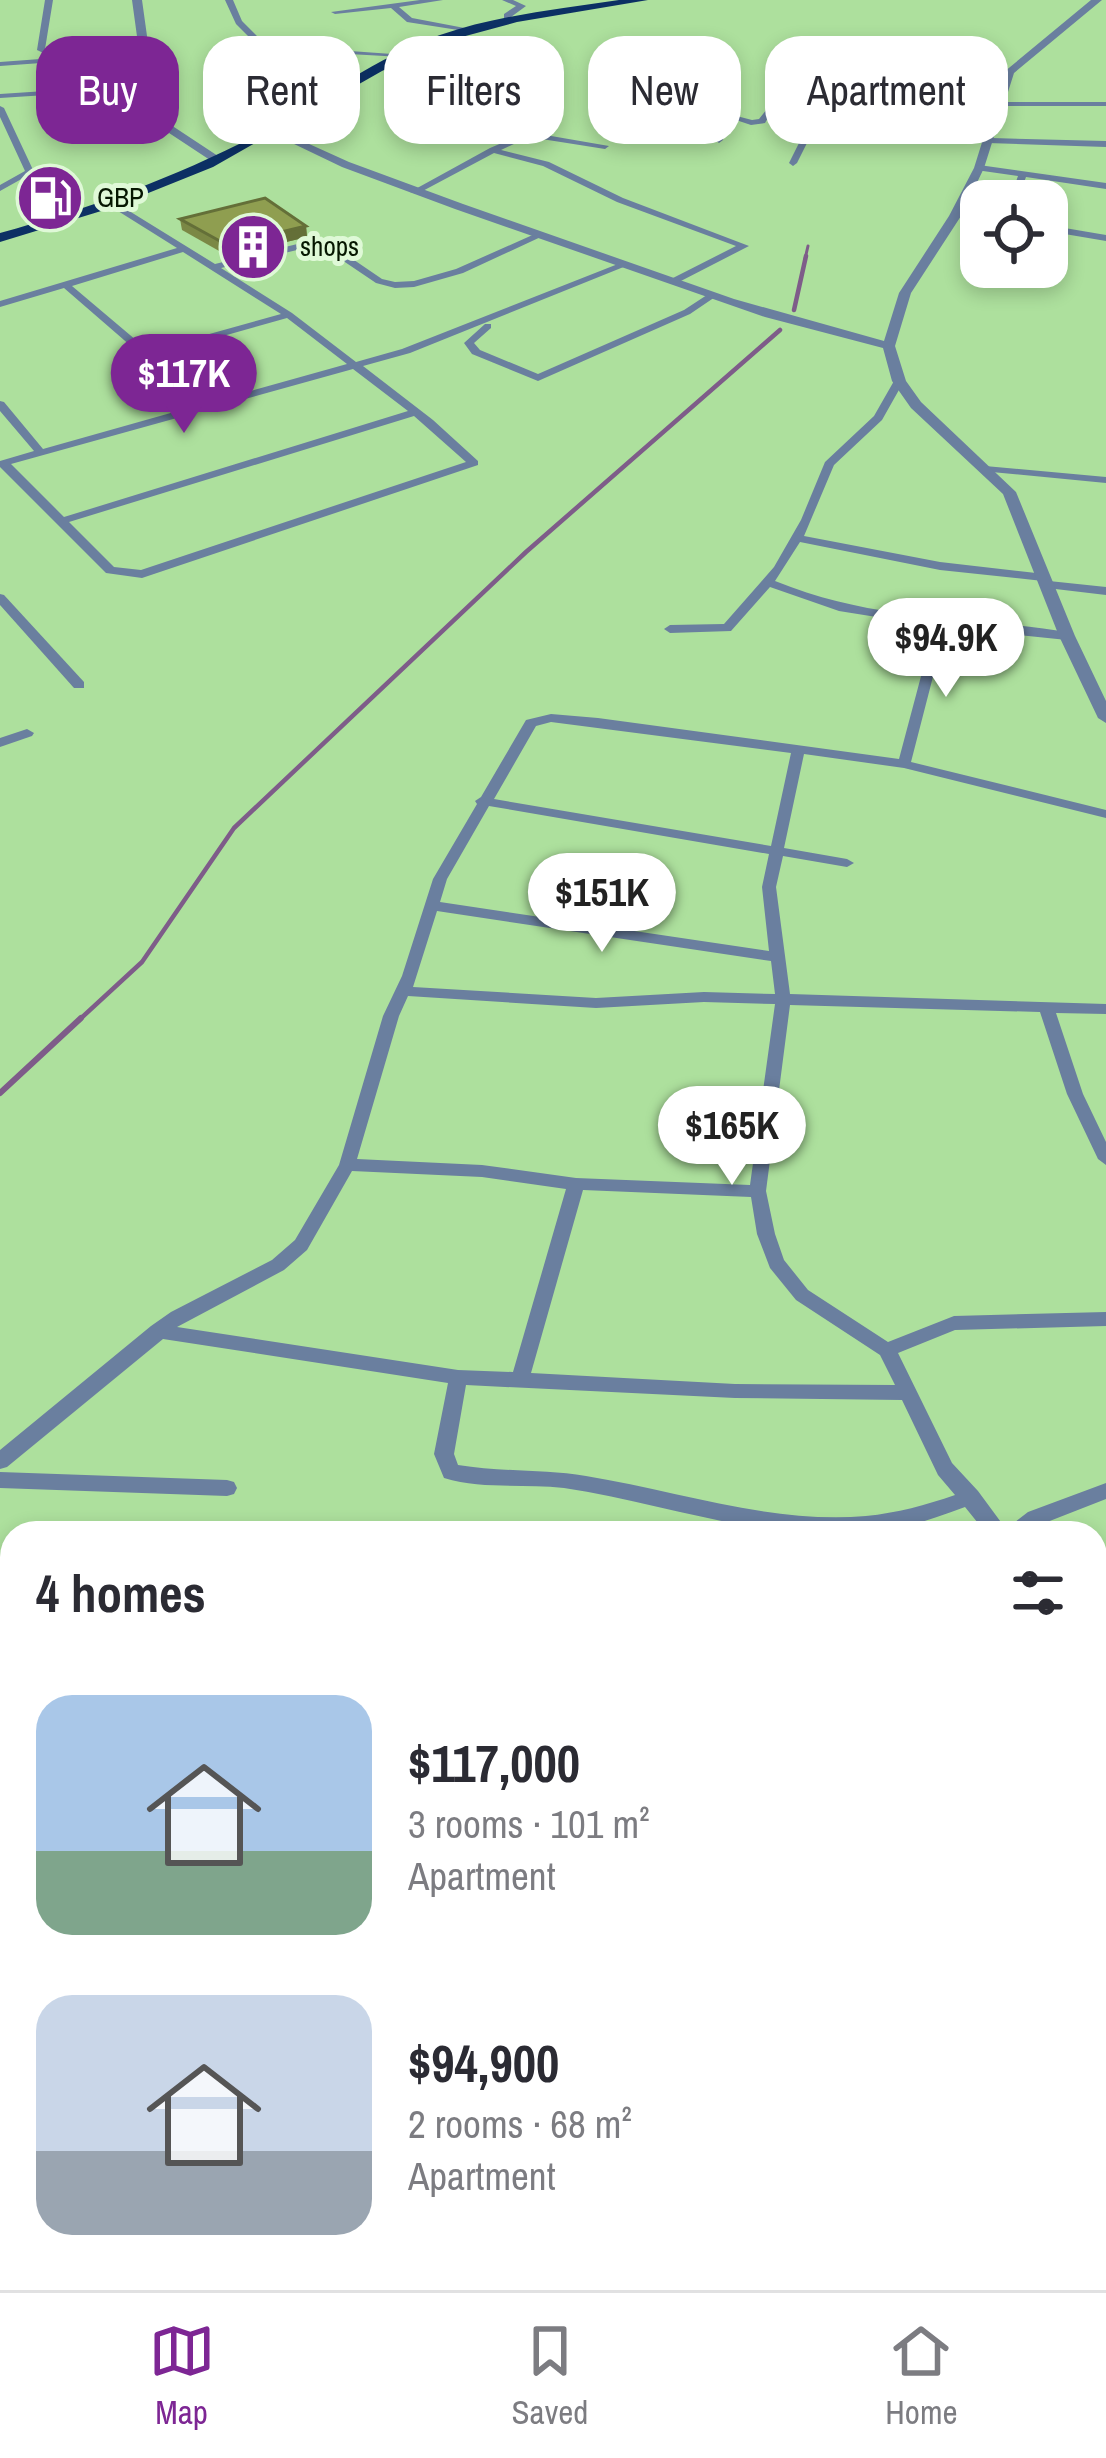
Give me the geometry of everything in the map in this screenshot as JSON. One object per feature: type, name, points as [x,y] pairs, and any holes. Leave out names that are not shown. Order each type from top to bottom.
[{"type":"highway","points":[[457,36],[507,21],[642,0]]},
{"type":"highway","points":[[360,79],[384,65]]},
{"type":"highway","points":[[0,238],[113,204],[247,144]]},
{"type":"street","points":[[43,36],[49,0]]},
{"type":"street","points":[[137,0],[144,36]]},
{"type":"street","points":[[229,0],[239,22],[264,47],[384,54]]},
{"type":"street","points":[[335,12],[439,0]]},
{"type":"street","points":[[506,0],[522,6],[507,21]]},
{"type":"street","points":[[1008,84],[1017,62],[1097,0]]},
{"type":"street","points":[[392,5],[410,20],[471,31]]},
{"type":"street","points":[[19,62],[36,53]]},
{"type":"street","points":[[0,64],[36,61]]},
{"type":"street","points":[[380,67],[384,68]]},
{"type":"street","points":[[0,96],[36,94]]},
{"type":"street","points":[[1008,99],[1106,104]]},
{"type":"street","points":[[0,107],[30,172],[0,188]]},
{"type":"street","points":[[179,133],[217,160]]},
{"type":"street","points":[[414,192],[527,134],[605,146]]},
{"type":"street","points":[[1008,141],[1106,144]]},
{"type":"street","points":[[298,144],[414,192],[812,329],[889,346]]},
{"type":"street","points":[[794,163],[803,144]]},
{"type":"street","points":[[990,144],[957,213],[905,293],[889,346],[899,381],[916,405],[1009,492],[1106,718]]},
{"type":"street","points":[[493,150],[546,164],[620,200],[744,246],[674,281]]},
{"type":"street","points":[[979,167],[1106,186]]},
{"type":"street","points":[[1021,180],[1023,174]]},
{"type":"street","points":[[113,204],[289,315],[357,366],[473,458],[472,465],[142,574],[110,570],[2,464],[357,366],[498,317],[626,264]]},
{"type":"street","points":[[1068,232],[1106,238]]},
{"type":"street","points":[[215,267],[314,243],[380,281],[399,286],[438,277],[540,235]]},
{"type":"street","points":[[0,304],[185,249]]},
{"type":"street","points":[[66,285],[206,406]]},
{"type":"street","points":[[498,317],[469,343],[482,357],[538,378],[688,312],[713,295]]},
{"type":"street","points":[[145,350],[170,348],[289,315]]},
{"type":"street","points":[[670,629],[728,628],[770,583],[797,538],[820,477],[878,418],[899,381]]},
{"type":"street","points":[[0,404],[41,452]]},
{"type":"street","points":[[61,520],[415,412]]},
{"type":"street","points":[[985,469],[1106,480]]},
{"type":"street","points":[[797,538],[940,566],[1106,590]]},
{"type":"street","points":[[770,583],[808,598],[947,623],[1067,636]]},
{"type":"street","points":[[0,598],[79,685]]},
{"type":"street","points":[[904,764],[930,665],[947,623]]},
{"type":"street","points":[[0,1461],[35,1437],[157,1331],[278,1264],[301,1245],[347,1165],[440,879],[525,728],[539,719],[904,764],[1106,814]]},
{"type":"street","points":[[0,742],[27,733]]},
{"type":"street","points":[[799,748],[769,887],[783,1000],[758,1190],[766,1234],[790,1283],[887,1350],[945,1469],[989,1521]]},
{"type":"street","points":[[482,801],[847,862]]},
{"type":"street","points":[[433,906],[779,957]]},
{"type":"street","points":[[400,992],[596,1004],[704,997],[1106,1009]]},
{"type":"street","points":[[1046,1007],[1075,1094],[1106,1159]]},
{"type":"street","points":[[347,1165],[482,1171],[575,1184],[758,1190]]},
{"type":"street","points":[[519,1382],[575,1184]]},
{"type":"street","points":[[887,1350],[954,1323],[1106,1319]]},
{"type":"street","points":[[157,1331],[458,1377],[910,1393]]},
{"type":"street","points":[[458,1377],[444,1454],[452,1472],[563,1480],[759,1521]]},
{"type":"street","points":[[0,1480],[227,1488]]},
{"type":"street","points":[[1030,1521],[1106,1491]]},
{"type":"street","points":[[902,1521],[971,1497]]},
{"type":"building","points":[[50,181],[67,190],[47,196],[30,187]]},
{"type":"building","points":[[265,198],[306,226],[227,245],[180,219]]},
{"type":"waterway","points":[[805,259],[808,246]]},
{"type":"waterway","points":[[794,310],[806,256]]},
{"type":"waterway","points":[[78,1021],[142,962],[234,828],[526,552],[780,330]]},
{"type":"waterway","points":[[0,1093],[81,1018]]},
{"type":"place","name":"GBP","points":[[50,198]]},
{"type":"place","name":"shops","points":[[253,247]]}]
